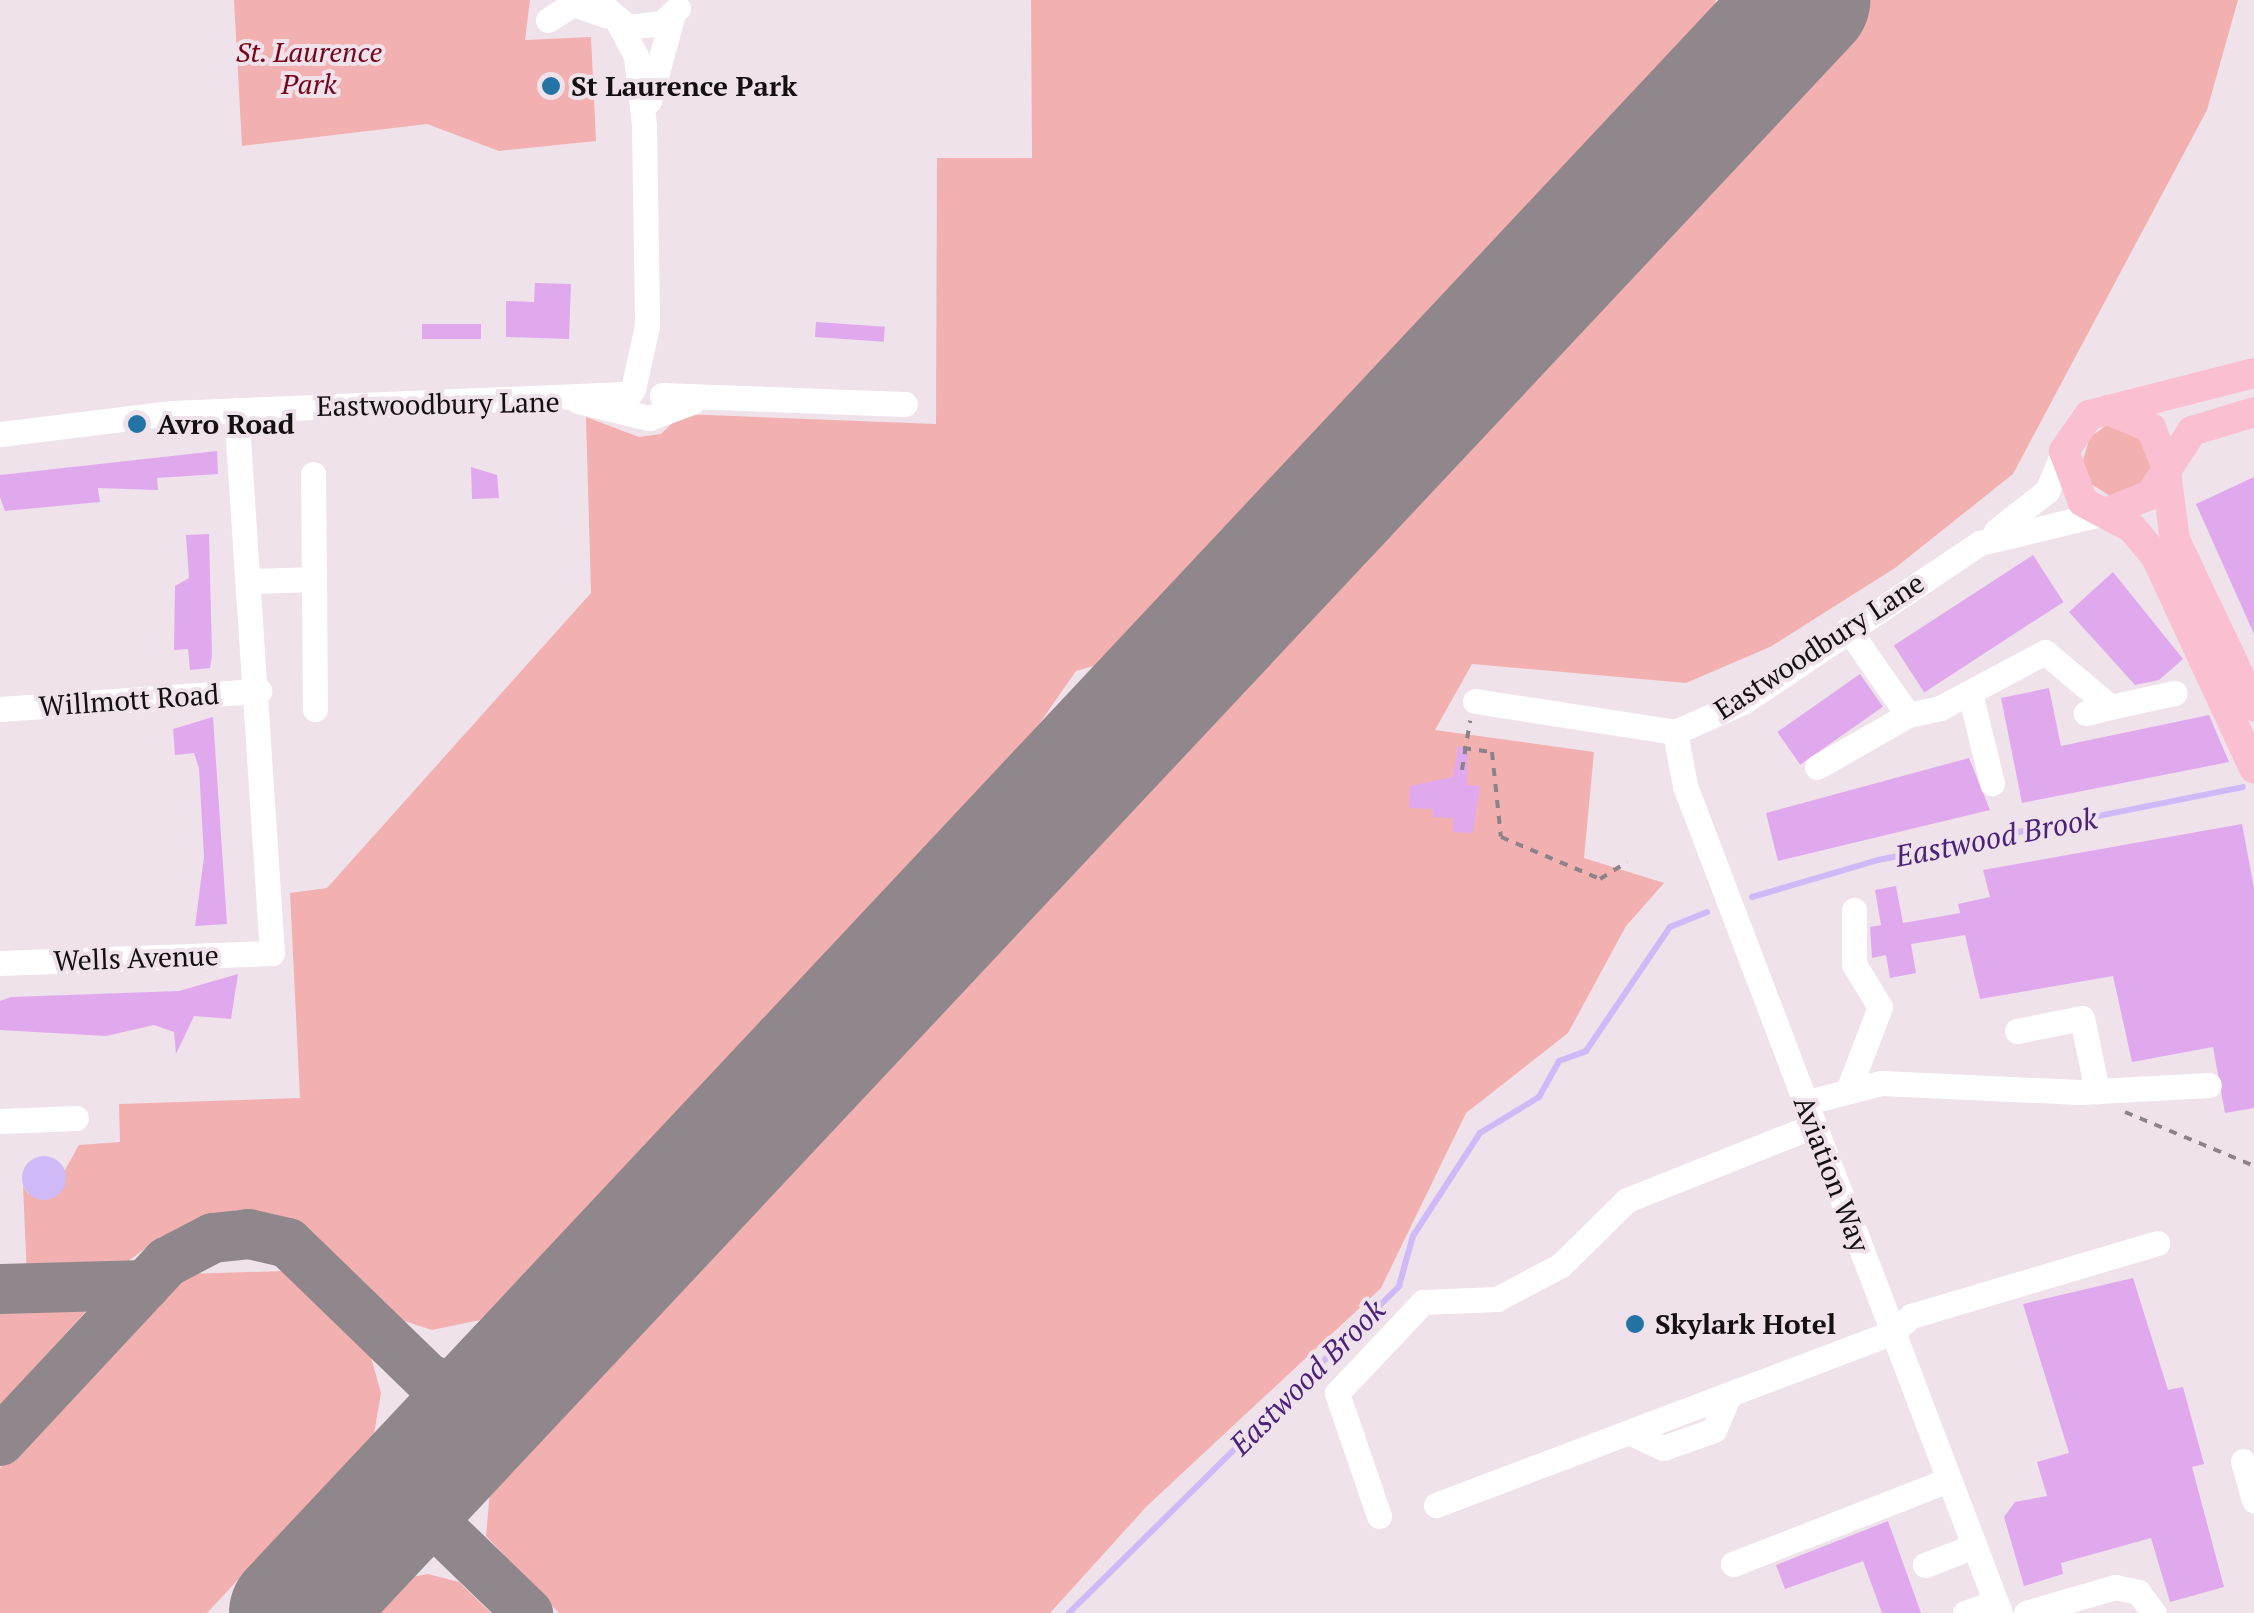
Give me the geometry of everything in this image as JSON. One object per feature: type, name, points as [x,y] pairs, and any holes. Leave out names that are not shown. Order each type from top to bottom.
[{"type":"main road","points":[[2098,411],[2254,373]]},
{"type":"main road","points":[[2098,411],[2140,418],[2160,440],[2175,540],[2254,706]]},
{"type":"main road","name":"Eastwoodbury Lane","points":[[2064,451],[2074,426],[2098,411]]},
{"type":"main road","name":"Eastwoodbury Lane","points":[[2106,513],[2139,502],[2192,430],[2254,412]]},
{"type":"main road","points":[[2064,451],[2074,490],[2156,555],[2254,768]]},
{"type":"street","points":[[548,20],[573,4],[644,28],[680,5]]},
{"type":"street","points":[[644,125],[680,5]]},
{"type":"street","points":[[607,13],[636,56],[644,125],[645,399]]},
{"type":"street","name":"Eastwoodbury Lane","points":[[0,434],[236,410],[720,398],[906,404]]},
{"type":"street","points":[[236,410],[259,690]]},
{"type":"street","name":"Eastwoodbury Lane","points":[[1676,732],[1743,702],[1980,543],[2047,491],[2064,451]]},
{"type":"street","points":[[313,474],[315,709]]},
{"type":"street","name":"Eastwoodbury Lane","points":[[1980,543],[2106,513]]},
{"type":"street","points":[[250,580],[314,579]]},
{"type":"street","points":[[1848,630],[1908,715]]},
{"type":"street","points":[[1817,767],[1908,715],[1970,693],[2045,652],[2098,710],[2176,694]]},
{"type":"street","name":"Willmott Road","points":[[0,709],[259,690]]},
{"type":"street","name":"Wells Avenue","points":[[0,964],[272,953],[259,690]]},
{"type":"street","points":[[1970,693],[1992,783]]},
{"type":"street","points":[[1475,702],[1676,732]]},
{"type":"street","name":"Aviation Way","points":[[1676,732],[1685,786],[1998,1607]]},
{"type":"street","points":[[1850,1088],[1880,1007],[1854,964],[1854,910]]},
{"type":"street","points":[[2017,1030],[2082,1018],[2097,1091]]},
{"type":"street","points":[[1379,1516],[1338,1392],[1423,1302],[1497,1299],[1561,1266],[1627,1200],[1808,1115],[1850,1088],[2097,1091],[2209,1085]]},
{"type":"street","points":[[0,1122],[76,1118]]},
{"type":"street","points":[[1436,1505],[1633,1434],[1647,1418],[1728,1397],[1892,1332],[1911,1316],[2157,1243]]},
{"type":"street","points":[[2243,1461],[2253,1494]]},
{"type":"street","points":[[1733,1564],[1949,1480]]},
{"type":"street","points":[[1925,1565],[1974,1546]]},
{"type":"street","points":[[2026,1613],[2116,1587],[2138,1592],[2154,1613]]},
{"type":"street","points":[[1965,1613],[1998,1607]]},
{"type":"path","points":[[1462,770],[1463,748],[1475,702]]},
{"type":"path","points":[[1463,748],[1492,752],[1501,837],[1600,879],[1627,862]]},
{"type":"path","points":[[2097,1091],[2115,1108],[2254,1166]]},
{"type":"green space","name":"St. Laurence Park","points":[[234,0],[530,0],[525,40],[591,37],[596,141],[499,151],[427,124],[242,146]]},
{"type":"green space","points":[[1031,0],[1716,0],[1711,23],[1417,323],[1425,331],[1101,664],[1076,671],[1021,750],[480,1320],[432,1330],[395,1318],[299,1230],[236,1210],[160,1237],[109,1276],[27,1277],[23,1186],[28,1194],[65,1170],[79,1145],[120,1142],[119,1104],[300,1098],[290,893],[327,888],[591,593],[586,417],[639,437],[661,434],[682,414],[936,424],[937,158],[1032,158]]},
{"type":"green space","points":[[1854,0],[2238,0],[2207,110],[2013,474],[1895,568],[1770,647],[1686,683],[1472,664],[1435,730],[1594,752],[1584,858],[1664,883],[1626,926],[1568,1033],[1466,1113],[1381,1288],[1147,1506],[1050,1613],[559,1613],[486,1536],[492,1467],[1125,792],[1152,780],[1194,721]]},
{"type":"green space","points":[[2110,423],[2135,424],[2155,478],[2112,497],[2091,484],[2083,460],[2090,437]]},
{"type":"green space","points":[[285,1271],[370,1354],[381,1393],[374,1434],[207,1613],[0,1613],[0,1468],[185,1274]]},
{"type":"green space","points":[[103,1293],[24,1379],[0,1406],[0,1296]]},
{"type":"green space","points":[[428,1574],[459,1582],[491,1613],[350,1613],[390,1581]]},
{"type":"shaded area","points":[[44,1156],[60,1162],[66,1178],[60,1194],[44,1200],[28,1194],[22,1178],[28,1162]]},
{"type":"building","points":[[535,283],[571,284],[569,339],[506,337],[506,301],[534,302]]},
{"type":"building","points":[[816,322],[885,327],[884,342],[815,337]]},
{"type":"building","points":[[422,324],[481,324],[481,339],[422,339]]},
{"type":"building","points":[[217,451],[218,474],[157,478],[158,490],[98,488],[100,502],[5,511],[0,497],[0,475]]},
{"type":"building","points":[[471,467],[497,475],[499,498],[472,499]]},
{"type":"building","points":[[2254,477],[2254,634],[2196,504]]},
{"type":"building","points":[[209,534],[212,655],[210,668],[190,670],[188,649],[174,650],[175,586],[189,578],[186,535]]},
{"type":"building","points":[[2033,555],[2063,602],[1924,692],[1894,645]]},
{"type":"building","points":[[2113,572],[2183,659],[2159,680],[2135,685],[2069,612]]},
{"type":"building","points":[[1860,674],[1883,707],[1800,765],[1777,732]]},
{"type":"building","points":[[2049,688],[2061,746],[2209,715],[2229,762],[2022,803],[2001,698]]},
{"type":"building","points":[[213,717],[227,924],[195,926],[204,857],[199,768],[194,753],[175,755],[173,729]]},
{"type":"building","points":[[1458,746],[1468,747],[1467,785],[1480,786],[1473,833],[1453,832],[1453,818],[1432,817],[1433,809],[1409,808],[1410,786],[1453,777]]},
{"type":"building","points":[[1969,758],[1990,810],[1778,861],[1766,813]]},
{"type":"building","points":[[2242,824],[2254,888],[2254,1108],[2225,1113],[2213,1047],[2132,1062],[2113,976],[1980,999],[1965,935],[1911,944],[1916,973],[1890,978],[1886,955],[1872,958],[1870,927],[1881,925],[1875,890],[1896,886],[1903,923],[1960,913],[1958,904],[1990,897],[1983,870]]},
{"type":"building","points":[[238,974],[231,1019],[194,1016],[176,1054],[174,1032],[154,1025],[106,1036],[0,1030],[0,1001],[11,997],[179,991]]},
{"type":"building","points":[[2133,1278],[2168,1390],[2183,1387],[2204,1464],[2192,1467],[2224,1587],[2170,1602],[2151,1538],[2061,1563],[2063,1574],[2024,1586],[2004,1517],[2015,1502],[2047,1496],[2037,1462],[2069,1453],[2023,1304]]},
{"type":"building","points":[[1888,1521],[1921,1613],[1882,1613],[1863,1561],[1785,1589],[1776,1565]]},
{"type":"waterway","name":"Eastwood Brook","points":[[1752,897],[1878,860],[2243,787]]},
{"type":"waterway","name":"Eastwood Brook","points":[[1069,1613],[1399,1286],[1413,1236],[1480,1133],[1539,1097],[1559,1061],[1586,1051],[1670,927],[1707,912]]},
{"type":"taxiway","points":[[0,1441],[167,1262],[213,1238],[249,1234],[288,1243],[445,1395],[446,1438],[432,1464]]},
{"type":"taxiway","points":[[0,1289],[146,1285]]},
{"type":"taxiway","points":[[434,1381],[467,1392],[506,1386]]},
{"type":"taxiway","points":[[365,1537],[390,1521],[439,1527],[528,1613]]},
{"type":"runway","points":[[293,1613],[1806,0]]},
{"type":"place","name":"St Laurence Park","points":[[551,86]]},
{"type":"place","name":"Avro Road","points":[[137,424]]},
{"type":"place","name":"Skylark Hotel","points":[[1635,1324]]}]
